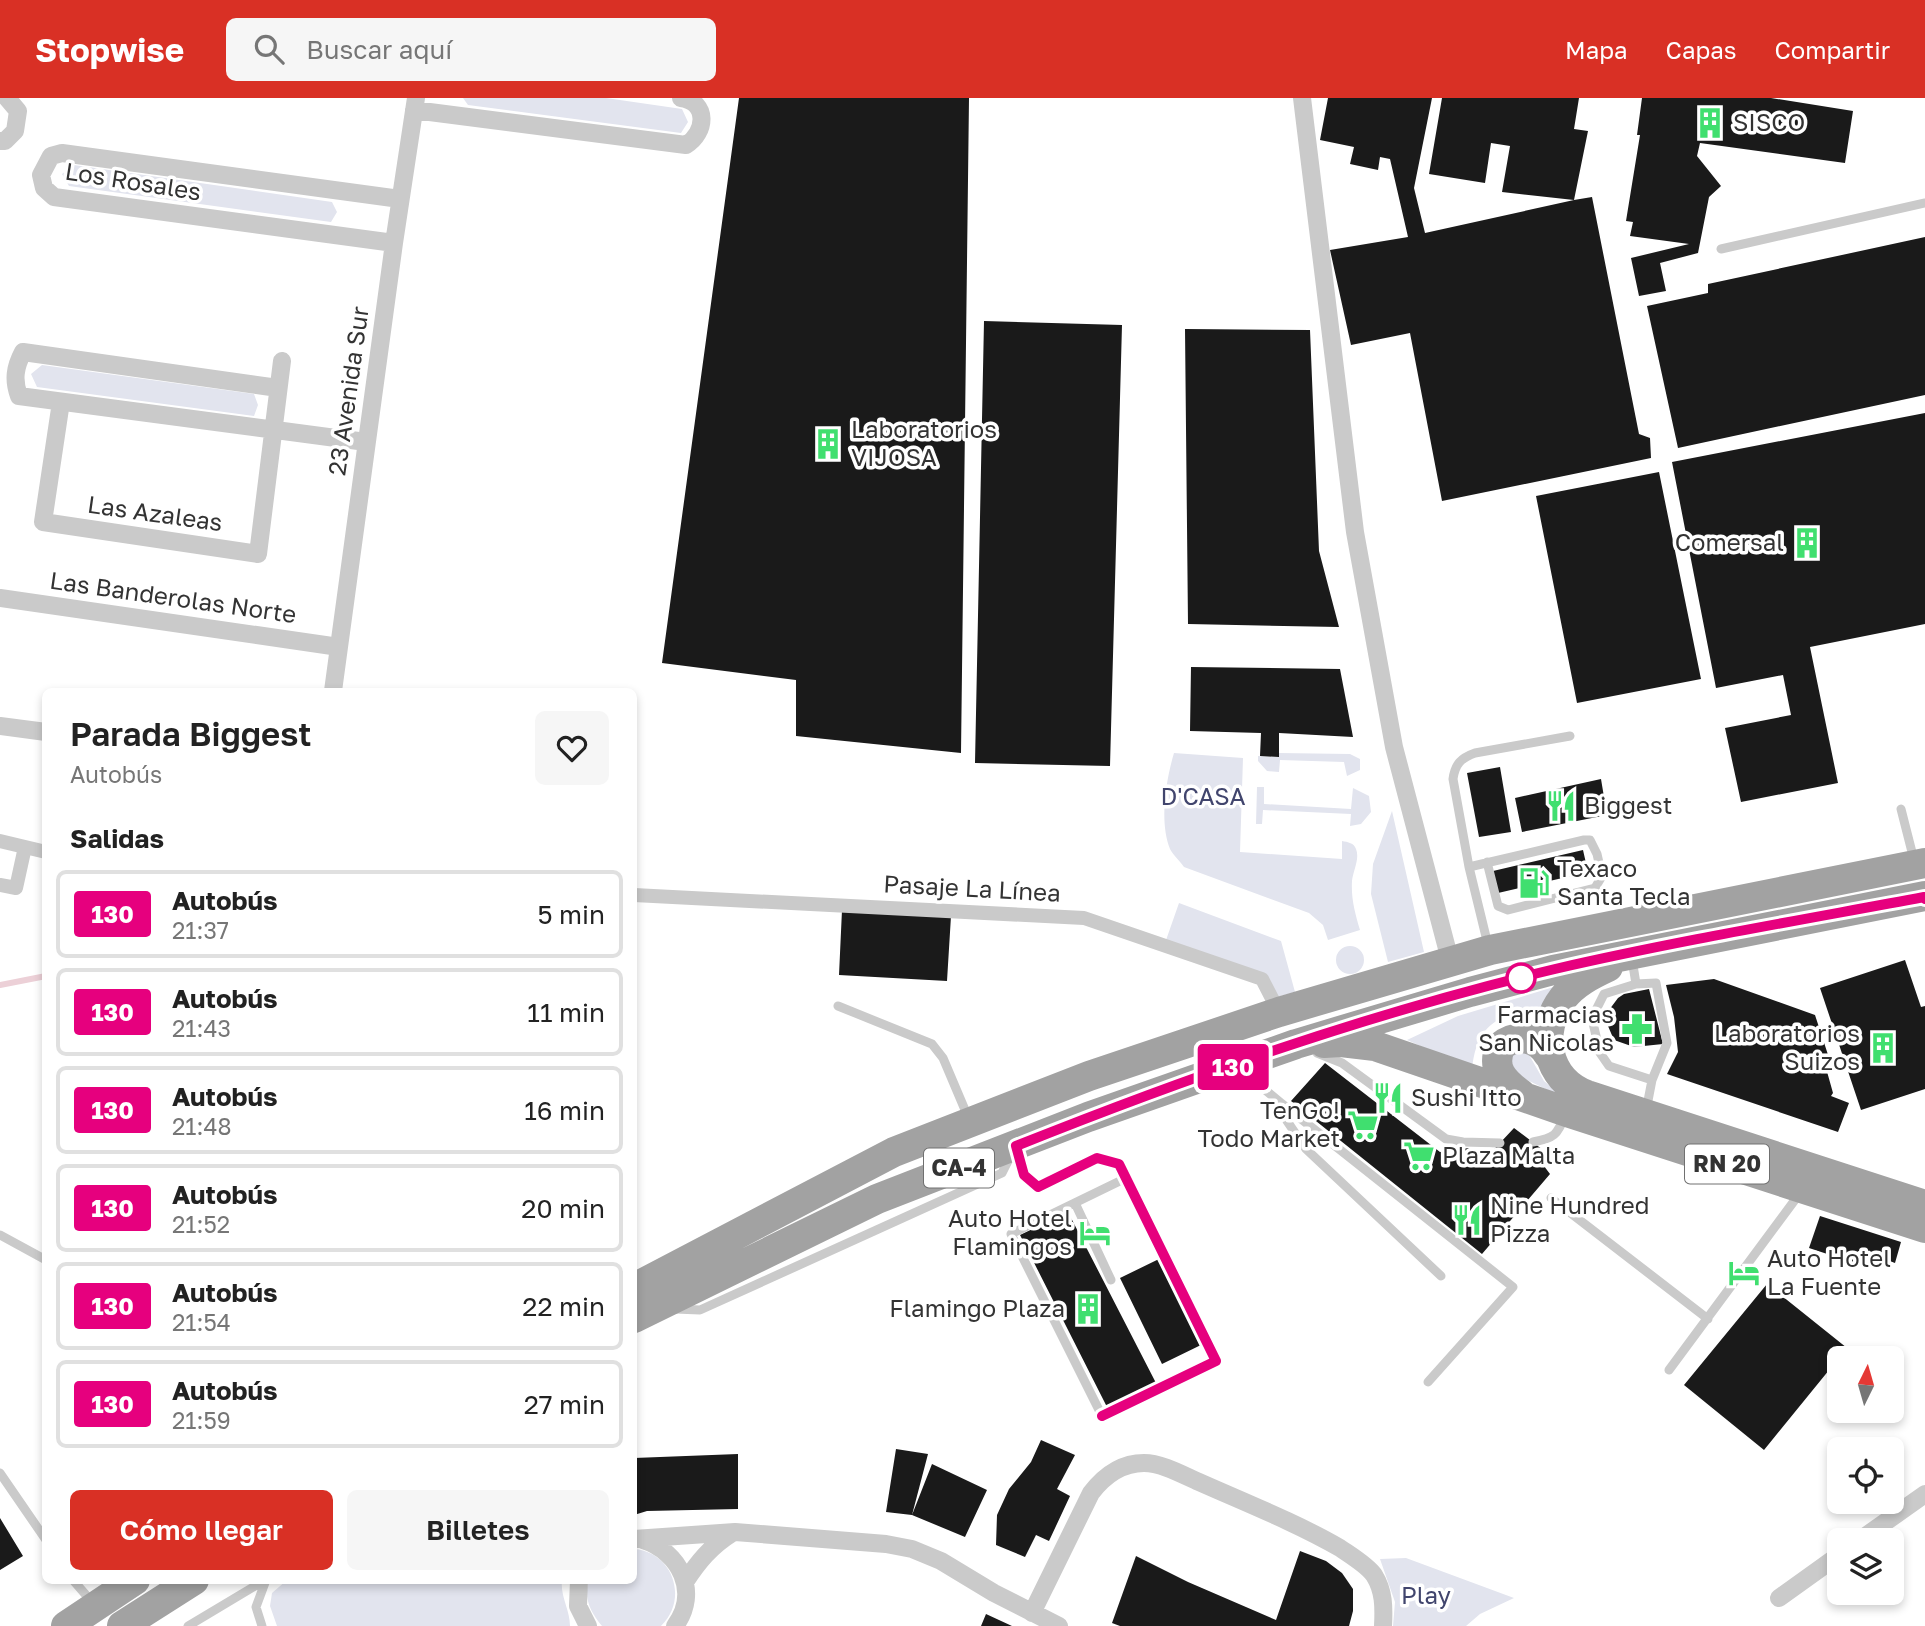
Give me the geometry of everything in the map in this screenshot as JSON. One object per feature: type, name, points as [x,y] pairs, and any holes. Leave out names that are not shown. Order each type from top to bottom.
[{"type":"highway","name":"CA-4","points":[[640,1305],[894,1152],[1089,1076],[1279,1012],[1450,960],[1920,864]]},
{"type":"highway","name":"CA-4","points":[[640,1305],[877,1199],[1133,1101],[1296,1044],[1553,970],[1925,897]]},
{"type":"highway","points":[[1548,1055],[1552,1022],[1563,998],[1578,984],[1595,973],[1634,971],[1674,945]]},
{"type":"highway","points":[[1528,1099],[1507,1083],[1499,1073],[1496,1059],[1499,1050],[1509,1040],[1530,1039],[1541,1045],[1548,1055]]},
{"type":"highway","name":"RN 20","points":[[1296,1044],[1341,1042],[1375,1046],[1567,1112],[1925,1228]]},
{"type":"highway","name":"RN 20","points":[[1548,1055],[1563,1079],[1580,1093],[1925,1205]]},
{"type":"highway","points":[[66,1626],[129,1584]]},
{"type":"highway","points":[[122,1626],[188,1584]]},
{"type":"street","points":[[0,141],[5,141],[15,131],[18,111],[7,98]]},
{"type":"street","points":[[415,104],[686,145],[699,135],[702,119],[696,104],[681,98]]},
{"type":"street","points":[[1302,98],[1355,532],[1394,747],[1450,960]]},
{"type":"street","name":"23 Avenida Sur","points":[[333,688],[415,104]]},
{"type":"street","name":"Los Rosales","points":[[394,243],[54,197],[44,188],[41,175],[51,156],[62,152],[400,199]]},
{"type":"street","points":[[278,388],[23,352],[15,371],[19,396],[366,442]]},
{"type":"street","name":"Las Azaleas","points":[[61,402],[43,522],[258,554],[282,361]]},
{"type":"street","name":"Las Banderolas Norte","points":[[0,598],[339,647]]},
{"type":"street","points":[[0,726],[42,732]]},
{"type":"street","points":[[0,841],[42,851]]},
{"type":"street","points":[[0,885],[16,888],[25,847]]},
{"type":"street","name":"Pasaje La Línea","points":[[637,895],[1084,918],[1262,979],[1279,1012]]},
{"type":"street","points":[[1032,1613],[1091,1493],[1102,1478],[1121,1468],[1145,1463],[1172,1470],[1340,1548],[1372,1572],[1382,1591],[1383,1626]]},
{"type":"street","points":[[1877,1528],[1925,1494]]},
{"type":"street","points":[[685,1582],[718,1542],[735,1532]]},
{"type":"street","points":[[638,1540],[735,1532],[886,1544],[912,1549],[941,1561],[994,1594],[1059,1626]]},
{"type":"street","points":[[638,1540],[653,1543],[677,1563],[685,1582],[686,1603],[675,1626]]},
{"type":"street","points":[[1779,1598],[1827,1564]]},
{"type":"street","points":[[579,1584],[578,1606],[587,1626]]},
{"type":"lane","points":[[1721,249],[1925,203]]},
{"type":"lane","points":[[1490,950],[1469,867],[1453,779],[1455,768],[1462,758],[1475,753],[1570,736]]},
{"type":"lane","points":[[1901,809],[1920,864]]},
{"type":"lane","points":[[1469,867],[1487,862],[1590,840],[1597,854],[1602,876],[1595,888],[1508,910],[1498,906],[1487,862]]},
{"type":"lane","points":[[1646,1114],[1652,1080],[1667,1043],[1656,982],[1634,971],[1604,995],[1593,1016],[1593,1030],[1600,1053],[1609,1066],[1652,1080]]},
{"type":"lane","points":[[838,1006],[932,1044],[943,1058],[971,1122]]},
{"type":"lane","points":[[1296,1044],[1342,1063],[1446,1139],[1500,1143]]},
{"type":"lane","points":[[1237,1065],[1281,1104],[1513,1287],[1428,1382]]},
{"type":"lane","points":[[1281,1104],[1287,1121],[1306,1149],[1441,1276]]},
{"type":"lane","points":[[1533,1142],[1552,1138],[1558,1132],[1567,1112]]},
{"type":"lane","points":[[1016,1146],[1024,1175],[1038,1187],[1097,1158],[1119,1164],[1126,1178],[1216,1361],[1102,1416],[1011,1234],[1126,1178]]},
{"type":"lane","points":[[1669,1370],[1803,1189]]},
{"type":"lane","points":[[1551,1198],[1709,1319]]},
{"type":"lane","points":[[1075,1203],[1111,1280]]},
{"type":"lane","points":[[0,1235],[42,1258]]},
{"type":"lane","points":[[0,1473],[42,1533]]},
{"type":"lane","points":[[77,1584],[96,1606]]},
{"type":"lane","points":[[188,1626],[259,1584]]},
{"type":"lane","points":[[262,1626],[256,1607],[265,1584]]},
{"type":"green space","points":[[463,98],[606,98],[682,109],[688,122],[681,133],[468,105]]},
{"type":"green space","points":[[74,165],[332,202],[337,212],[331,222],[69,186],[62,174]]},
{"type":"green space","points":[[42,365],[254,394],[258,405],[254,416],[37,387],[31,374]]},
{"type":"green space","name":"D'CASA","points":[[1174,753],[1243,758],[1240,852],[1342,859],[1342,841],[1354,845],[1357,857],[1352,894],[1360,930],[1328,940],[1323,925],[1309,913],[1184,867],[1170,849],[1165,826],[1166,788]]},
{"type":"green space","name":"D'CASA","points":[[1279,753],[1350,754],[1360,759],[1360,770],[1347,776],[1344,762],[1280,760],[1279,772],[1267,771],[1258,761],[1258,756],[1279,757]]},
{"type":"green space","name":"D'CASA","points":[[1257,787],[1264,787],[1264,804],[1351,809],[1353,788],[1369,796],[1371,812],[1361,824],[1350,826],[1351,814],[1263,810],[1262,824],[1256,824]]},
{"type":"green space","points":[[1392,811],[1424,952],[1388,962],[1371,894],[1373,864]]},
{"type":"green space","points":[[1179,903],[1281,941],[1295,992],[1273,998],[1264,977],[1165,943]]},
{"type":"green space","points":[[1350,946],[1360,950],[1364,960],[1360,970],[1350,974],[1340,970],[1336,960],[1340,950]]},
{"type":"green space","points":[[1557,986],[1543,1010],[1514,1014],[1493,1023],[1479,1041],[1472,1069],[1407,1040],[1458,1016]]},
{"type":"green space","points":[[1528,1053],[1544,1081],[1564,1098],[1515,1074],[1511,1069],[1512,1054]]},
{"type":"green space","points":[[637,1550],[659,1558],[667,1568],[673,1578],[674,1603],[661,1626],[602,1626],[589,1605],[588,1584],[637,1584]]},
{"type":"green space","name":"Play","points":[[1406,1558],[1514,1598],[1480,1614],[1466,1626],[1393,1626],[1395,1602],[1380,1559]]},
{"type":"green space","points":[[282,1584],[562,1584],[570,1626],[277,1626],[270,1606],[272,1593]]},
{"type":"building","name":"Laboratorios VIJOSA","points":[[739,98],[969,98],[961,753],[796,736],[796,680],[662,663]]},
{"type":"building","points":[[1328,98],[1432,98],[1414,188],[1425,233],[1592,197],[1639,434],[1650,438],[1651,458],[1442,501],[1410,333],[1351,345],[1330,250],[1408,237],[1390,159],[1380,157],[1378,170],[1350,164],[1354,147],[1320,140]]},
{"type":"building","points":[[1442,98],[1579,98],[1574,129],[1588,131],[1574,200],[1502,192],[1510,146],[1491,143],[1485,183],[1429,174]]},
{"type":"building","points":[[1642,98],[1771,98],[1853,111],[1845,163],[1700,143],[1697,156],[1721,186],[1709,197],[1698,253],[1660,263],[1666,291],[1639,296],[1631,258],[1689,244],[1630,236],[1633,222],[1626,221],[1640,135],[1637,135]]},
{"type":"building","points":[[1925,237],[1925,395],[1678,448],[1647,306],[1708,293],[1708,284]]},
{"type":"building","name":"D'CASA","points":[[984,321],[1122,325],[1110,766],[975,763]]},
{"type":"building","points":[[1185,329],[1310,330],[1319,551],[1339,627],[1188,624]]},
{"type":"building","name":"Comersal","points":[[1925,413],[1925,624],[1810,647],[1838,783],[1741,802],[1725,728],[1791,715],[1783,675],[1716,688],[1672,462]]},
{"type":"building","points":[[1659,472],[1701,679],[1577,703],[1536,496]]},
{"type":"building","name":"D'CASA","points":[[1191,667],[1340,669],[1353,737],[1279,733],[1279,757],[1260,756],[1261,733],[1190,731]]},
{"type":"building","points":[[1500,767],[1511,832],[1479,837],[1467,773]]},
{"type":"building","name":"Biggest","points":[[1601,779],[1607,815],[1522,832],[1515,798]]},
{"type":"building","points":[[1583,850],[1588,872],[1498,893],[1493,871]]},
{"type":"building","points":[[842,910],[951,916],[947,981],[839,975]]},
{"type":"building","name":"Laboratorios Suizos","points":[[1905,960],[1921,1007],[1925,1006],[1925,1089],[1861,1110],[1820,988]]},
{"type":"building","points":[[1714,979],[1815,1015],[1832,1067],[1826,1068],[1833,1093],[1831,1096],[1849,1103],[1838,1132],[1667,1074],[1678,1052],[1674,1017],[1666,985]]},
{"type":"building","points":[[1649,989],[1663,1044],[1634,1047],[1614,1040],[1608,1026],[1609,1010],[1624,994]]},
{"type":"building","name":"Plaza Malta","points":[[1325,1063],[1440,1152],[1469,1148],[1485,1159],[1514,1128],[1547,1153],[1541,1162],[1550,1174],[1482,1254],[1291,1101]]},
{"type":"building","name":"Flamingo Plaza","points":[[1068,1212],[1156,1383],[1107,1407],[1020,1235]]},
{"type":"building","points":[[1820,1216],[1901,1242],[1895,1263],[1881,1258],[1876,1270],[1809,1248]]},
{"type":"building","points":[[1161,1258],[1203,1344],[1162,1364],[1120,1278]]},
{"type":"building","points":[[1767,1284],[1844,1346],[1827,1346],[1827,1373],[1764,1450],[1684,1385]]},
{"type":"building","points":[[1041,1440],[1075,1455],[1057,1489],[1070,1496],[1049,1541],[1036,1535],[1025,1557],[996,1545],[997,1515],[1009,1489],[1031,1462]]},
{"type":"building","points":[[896,1449],[928,1454],[912,1515],[886,1512]]},
{"type":"building","points":[[738,1454],[738,1509],[647,1511],[637,1514],[637,1458]]},
{"type":"building","points":[[932,1464],[987,1490],[965,1537],[912,1515]]},
{"type":"building","points":[[0,1518],[23,1556],[0,1570]]},
{"type":"building","points":[[1300,1551],[1326,1561],[1342,1573],[1353,1589],[1353,1611],[1349,1626],[1120,1626],[1112,1623],[1136,1556],[1276,1620]]},
{"type":"building","points":[[986,1614],[1012,1626],[981,1626]]},
{"type":"waterway","points":[[0,985],[42,977]]},
{"type":"bus line","name":"130","points":[[1102,1416],[1216,1361],[1119,1164],[1097,1158],[1038,1187],[1024,1175],[1016,1146],[1145,1096],[1296,1044],[1470,992],[1610,957],[1924,897],[1925,899]]},
{"type":"place","name":"SISCO","points":[[1710,123]]},
{"type":"place","name":"Laboratorios VIJOSA","points":[[828,444]]},
{"type":"place","name":"Comersal","points":[[1807,543]]},
{"type":"place","name":"Biggest","points":[[1561,806]]},
{"type":"place","name":"Texaco Santa Tecla","points":[[1534,883]]},
{"type":"place","name":"Farmacias San Nicolas","points":[[1637,1029]]},
{"type":"place","name":"Laboratorios Suizos","points":[[1883,1048]]},
{"type":"place","name":"Sushi Itto","points":[[1388,1098]]},
{"type":"place","name":"TenGo! Todo Market","points":[[1363,1125]]},
{"type":"place","name":"Plaza Malta","points":[[1419,1156]]},
{"type":"place","name":"Nine Hundred Pizza","points":[[1467,1220]]},
{"type":"place","name":"Auto Hotel Flamingos","points":[[1095,1233]]},
{"type":"place","name":"Auto Hotel La Fuente","points":[[1744,1273]]},
{"type":"place","name":"Flamingo Plaza","points":[[1088,1309]]}]
